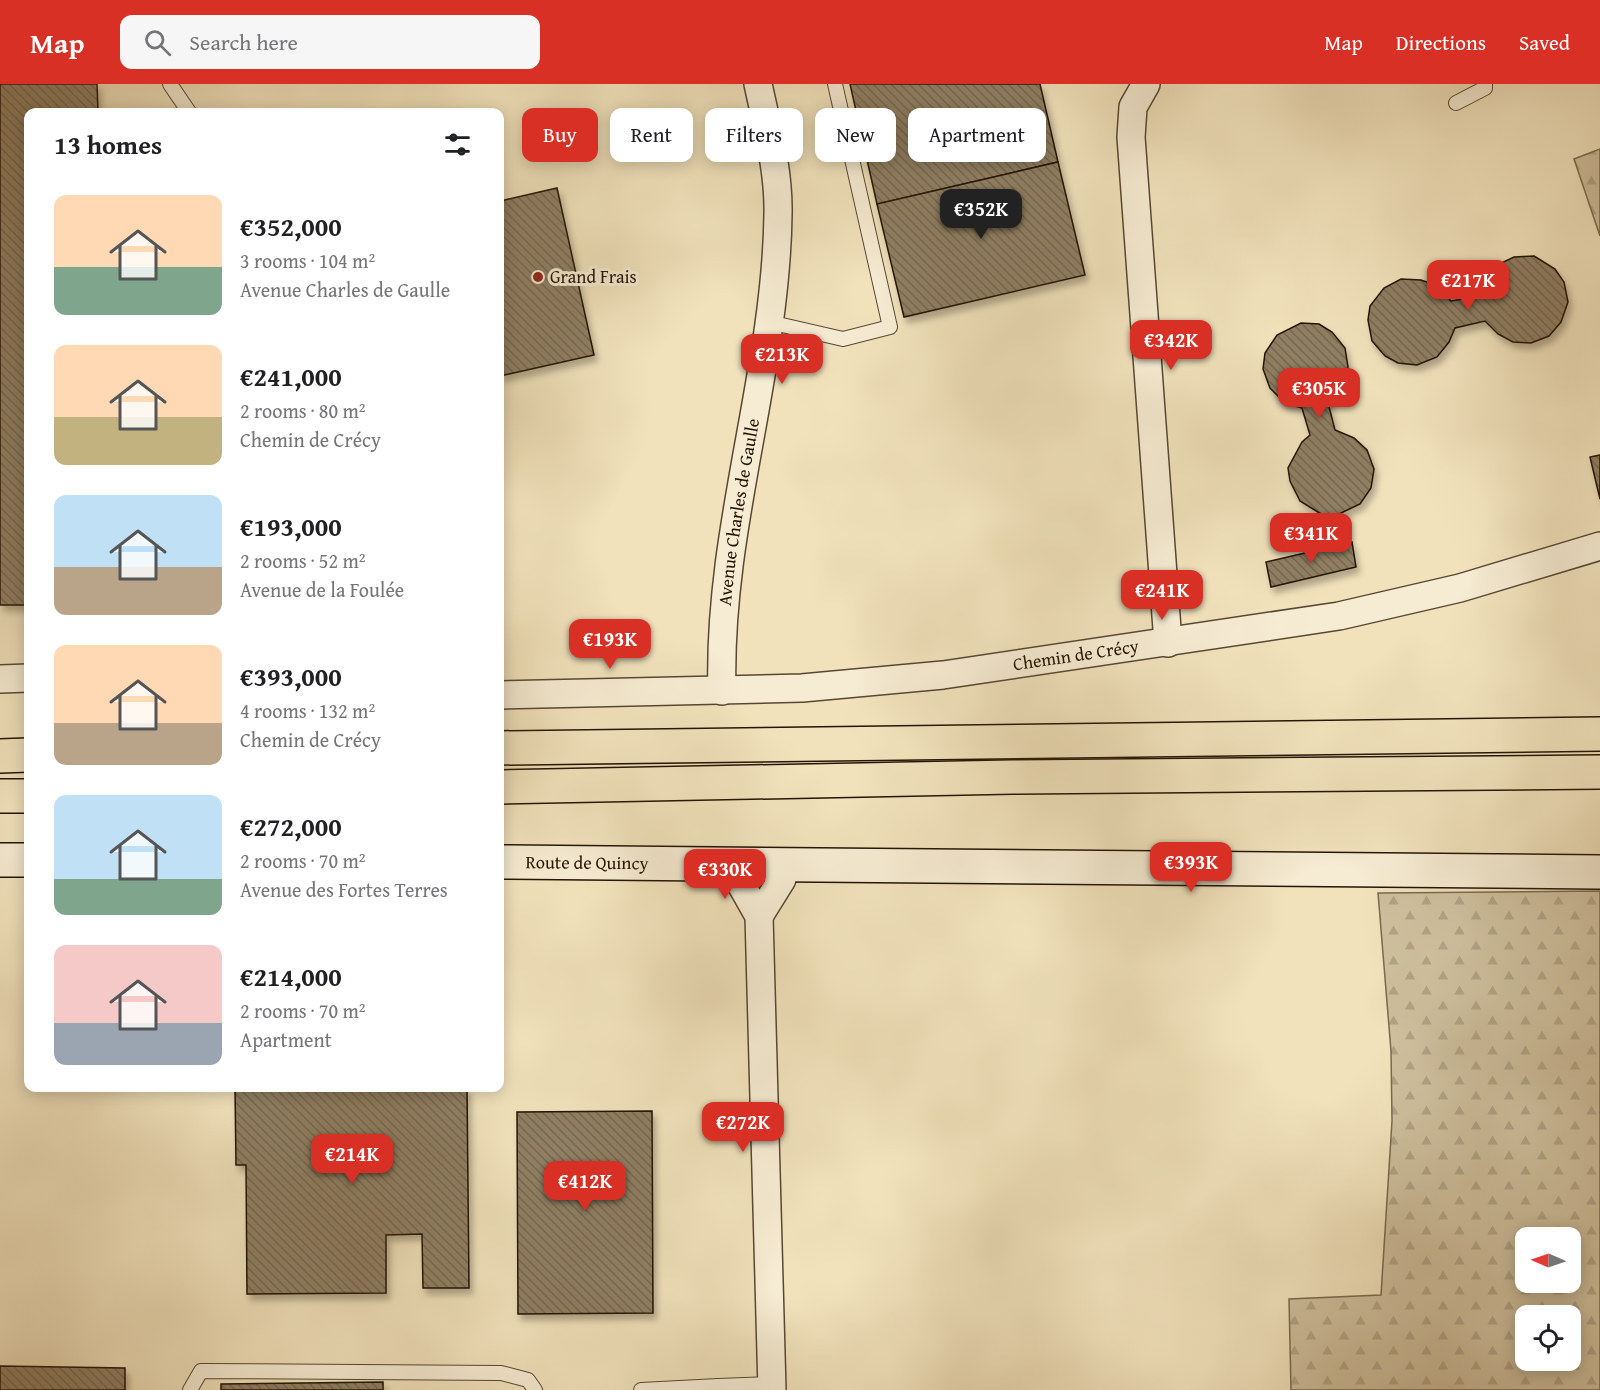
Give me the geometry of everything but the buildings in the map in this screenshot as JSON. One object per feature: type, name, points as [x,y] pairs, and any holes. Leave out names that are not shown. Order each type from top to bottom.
[{"type":"highway","points":[[504,748],[1600,734]]},
{"type":"highway","points":[[0,756],[24,756]]},
{"type":"highway","points":[[504,787],[1013,777],[1600,772]]},
{"type":"highway","points":[[0,796],[24,796]]},
{"type":"street","name":"Avenue Charles de Gaulle","points":[[722,691],[721,649],[726,587],[776,271],[778,211],[770,140],[758,84]]},
{"type":"street","points":[[1146,84],[1142,87],[1133,107],[1131,137],[1168,643]]},
{"type":"street","name":"Chemin de Crécy","points":[[504,695],[802,688],[943,675],[1339,616],[1460,588],[1600,546]]},
{"type":"street","points":[[0,679],[24,678]]},
{"type":"street","points":[[0,860],[24,860]]},
{"type":"street","name":"Route de Quincy","points":[[504,862],[1600,872]]},
{"type":"street","points":[[729,863],[759,916],[772,1387]]},
{"type":"street","points":[[759,916],[782,879],[782,863]]},
{"type":"lane","points":[[170,84],[186,108]]},
{"type":"lane","points":[[769,322],[843,339],[890,327],[835,84]]},
{"type":"lane","points":[[1456,103],[1485,88],[1485,84]]},
{"type":"lane","points":[[190,1390],[201,1371],[213,1371],[501,1373],[528,1380],[535,1390]]},
{"type":"lane","points":[[641,1390],[772,1387]]},
{"type":"green space","points":[[1600,149],[1600,236],[1574,159]]},
{"type":"green space","points":[[1600,891],[1600,1390],[1291,1390],[1289,1299],[1381,1295],[1392,1121],[1391,1051],[1378,893]]},
{"type":"place","name":"Grand Frais","points":[[538,277]]}]
